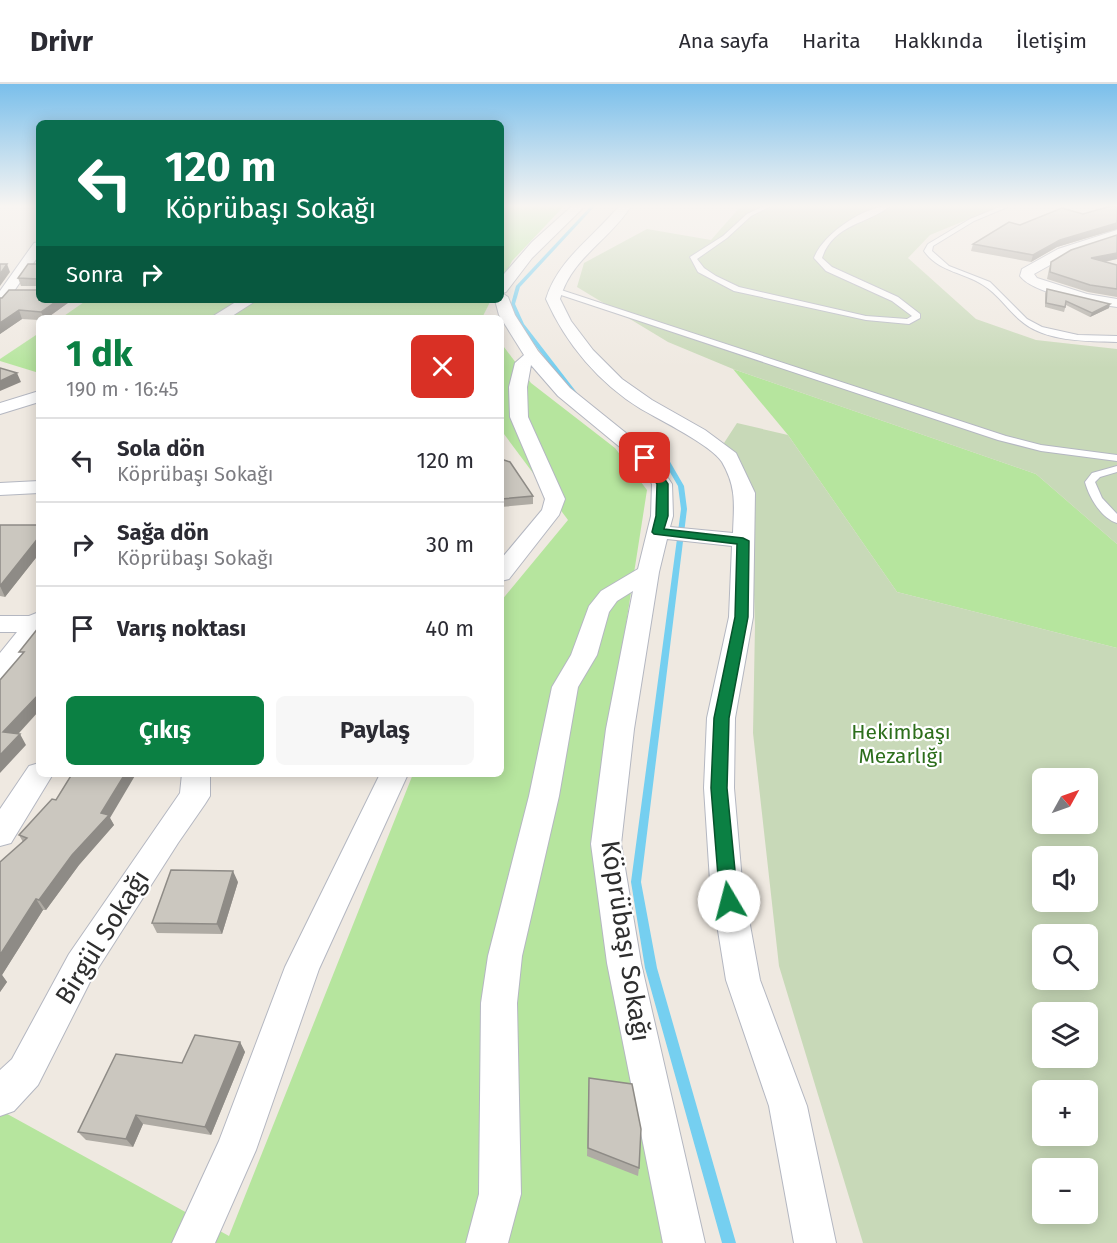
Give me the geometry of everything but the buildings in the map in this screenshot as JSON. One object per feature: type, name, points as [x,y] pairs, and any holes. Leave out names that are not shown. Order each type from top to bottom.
[{"type":"street","points":[[3,296],[30,260]]},
{"type":"street","points":[[504,284],[522,260]]},
{"type":"street","points":[[577,260],[560,278],[553,299],[564,322],[587,353],[616,382],[646,404],[698,434],[729,457],[746,493],[733,540],[741,617],[721,718],[719,788],[726,881],[743,980],[788,1106],[815,1243]]},
{"type":"street","points":[[1048,260],[1027,272],[1027,276],[1032,280],[1085,297],[1117,303]]},
{"type":"street","points":[[3,296],[24,292]]},
{"type":"street","points":[[224,315],[245,303]]},
{"type":"street","name":"Köprübaşı Sokağı","points":[[503,303],[507,315],[533,356],[564,392],[645,458],[662,484],[662,516],[665,532],[648,572],[620,729],[606,844],[624,963],[684,1243]]},
{"type":"street","points":[[504,570],[552,511],[555,499],[519,417],[518,387],[522,363],[533,356]]},
{"type":"street","points":[[0,409],[36,397]]},
{"type":"street","points":[[0,489],[36,487]]},
{"type":"street","points":[[665,532],[733,540]]},
{"type":"street","points":[[488,1243],[500,1194],[500,1003],[505,956],[544,796],[565,687],[584,655],[597,611],[609,596],[648,572]]},
{"type":"street","points":[[0,624],[36,622]]},
{"type":"street","points":[[0,671],[36,623]]},
{"type":"street","points":[[0,834],[37,777]]},
{"type":"street","name":"Birgül Sokağı","points":[[0,1097],[25,1072],[81,965],[167,834],[195,796],[196,777]]},
{"type":"street","points":[[193,1243],[237,1150],[302,966],[393,777]]},
{"type":"lane","points":[[694,260],[701,270],[737,289],[866,318],[909,322],[917,316],[896,298],[830,269],[820,260]]},
{"type":"lane","points":[[935,260],[985,282],[1003,295],[1023,320],[1038,329],[1069,336],[1117,339]]},
{"type":"lane","points":[[555,290],[1002,438],[1041,448],[1117,458]]},
{"type":"lane","points":[[1117,469],[1096,475],[1090,483],[1093,493],[1103,507],[1117,520]]},
{"type":"green space","points":[[504,260],[512,261],[504,276]]},
{"type":"green space","points":[[589,260],[910,260],[976,319],[1036,340],[1117,349],[1117,544],[1036,474],[733,369],[668,342],[577,287],[584,263]]},
{"type":"green space","points":[[83,303],[490,303],[484,315],[65,315]]},
{"type":"green space","points":[[36,335],[36,372],[0,361]]},
{"type":"green space","points":[[504,347],[531,383],[615,448],[647,490],[598,829],[673,1243],[0,1243],[0,1110],[229,1236],[412,777],[504,777],[504,597],[568,520],[504,434]]},
{"type":"green space","points":[[733,369],[1036,474],[1117,544],[1117,648],[897,592],[788,435]]},
{"type":"green space","name":"Hekimbaşı Mezarlığı","points":[[737,423],[788,435],[897,592],[1117,648],[1117,1243],[863,1243],[779,966],[753,733],[755,625],[751,501],[741,467],[724,443]]},
{"type":"waterway","points":[[543,260],[518,287],[513,304],[522,324],[579,399]]},
{"type":"waterway","points":[[620,430],[667,461],[681,486],[684,509],[636,882],[651,968],[729,1243]]},
{"type":"route","points":[[645,458],[662,484],[662,516],[658,532],[743,541],[741,617],[721,718],[719,788],[729,901]]}]
